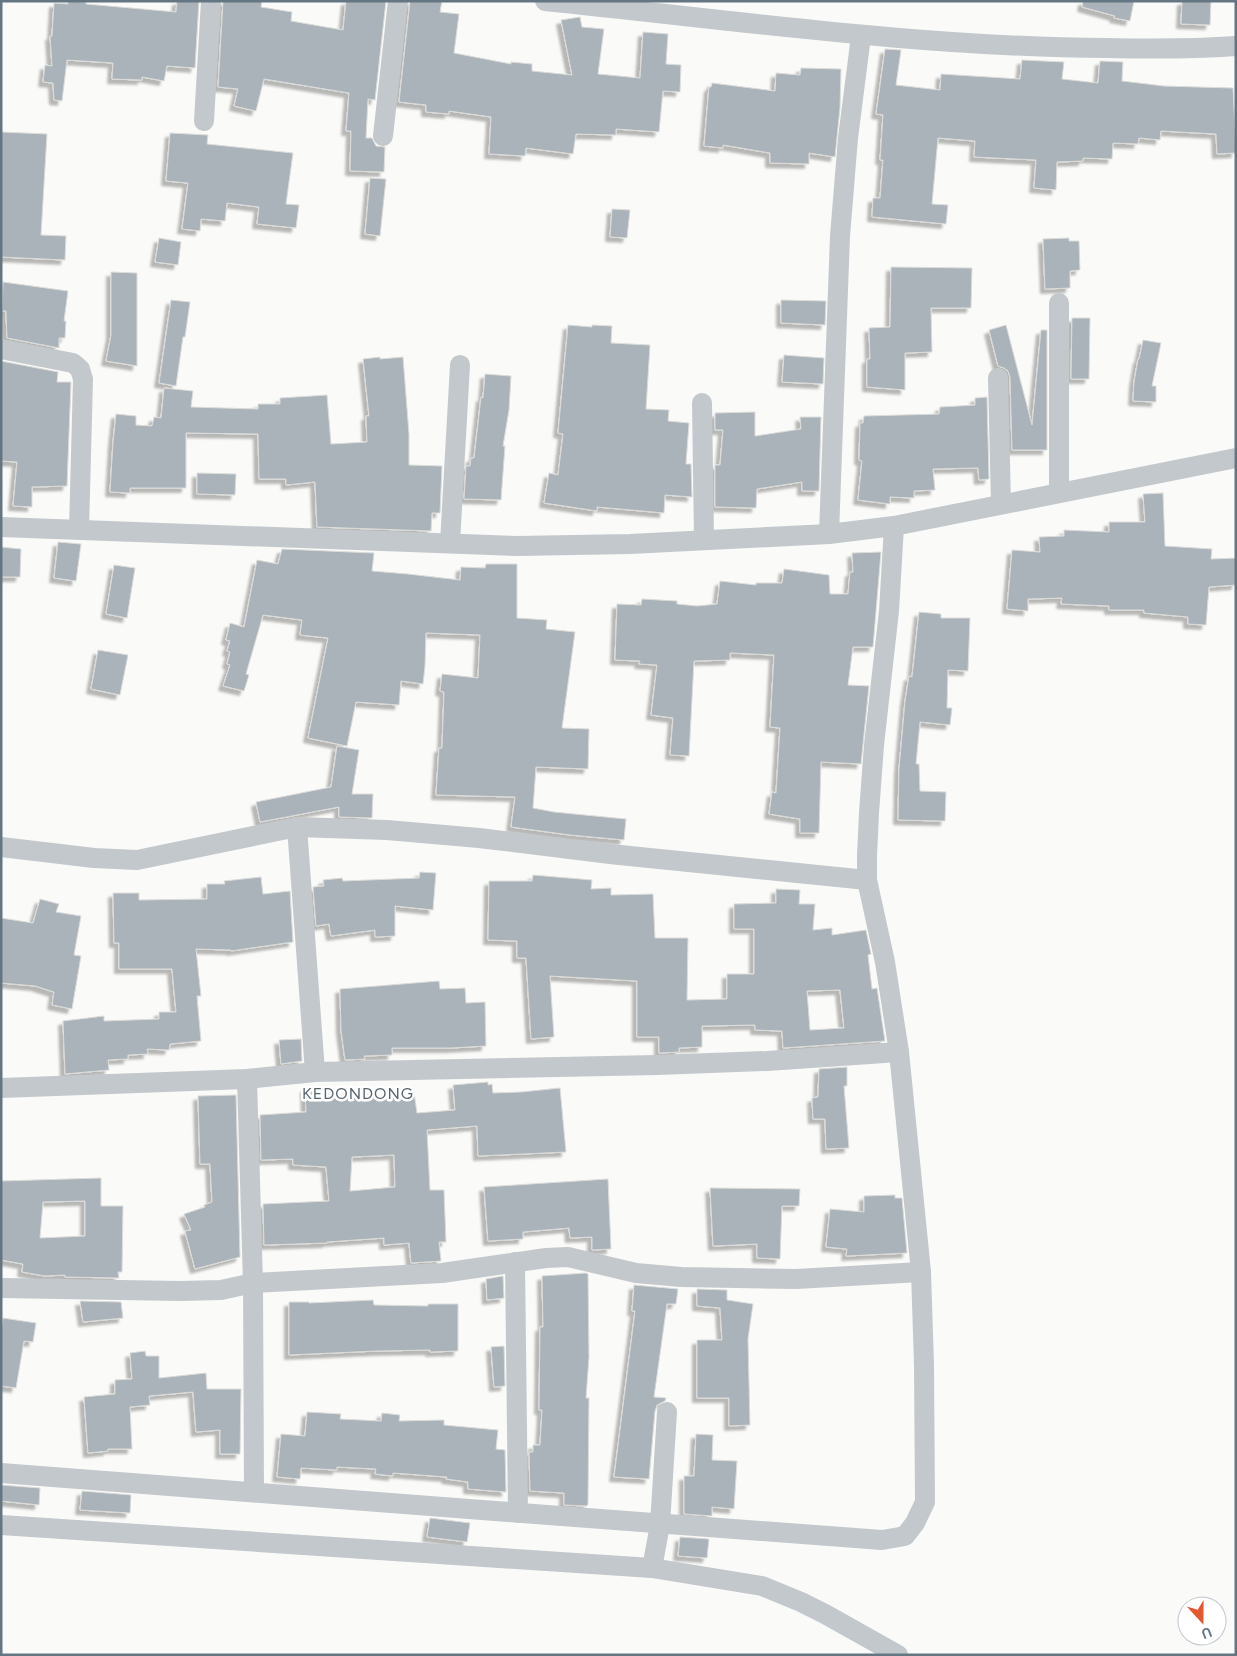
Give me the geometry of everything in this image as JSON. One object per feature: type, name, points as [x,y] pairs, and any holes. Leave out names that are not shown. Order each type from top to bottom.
[{"type":"street","points":[[204,121],[211,1]]},
{"type":"street","points":[[383,136],[398,1]]},
{"type":"street","points":[[552,2],[638,6],[862,36],[952,42],[1063,48],[1199,49],[1236,46]]},
{"type":"street","points":[[830,534],[840,236],[848,138],[862,36]]},
{"type":"street","points":[[1059,303],[1059,492]]},
{"type":"street","points":[[1,349],[62,360],[73,363],[80,369],[83,380],[79,530]]},
{"type":"street","points":[[450,543],[460,365]]},
{"type":"street","points":[[998,378],[1000,504]]},
{"type":"street","points":[[702,403],[704,540]]},
{"type":"street","points":[[1,527],[517,546],[630,544],[830,534],[894,526],[1236,458]]},
{"type":"street","points":[[1,1473],[254,1491],[660,1525],[882,1540],[905,1536],[916,1524],[926,1502],[921,1272],[899,1052],[885,962],[867,880],[866,856],[874,745],[889,611],[894,526]]},
{"type":"street","points":[[1,847],[94,858],[137,860],[297,827],[388,830],[867,880]]},
{"type":"street","points":[[297,827],[315,1072]]},
{"type":"street","points":[[1,1088],[247,1079],[315,1072],[767,1061],[899,1052]]},
{"type":"street","points":[[247,1079],[253,1283],[254,1491]]},
{"type":"street","points":[[1,1288],[221,1290],[253,1283],[442,1273],[515,1262],[568,1257],[636,1273],[691,1277],[796,1279],[921,1272]]},
{"type":"street","points":[[515,1262],[518,1513]]},
{"type":"street","points":[[652,1568],[660,1525],[667,1412]]},
{"type":"street","points":[[1,1525],[652,1568],[762,1586],[825,1614],[898,1655]]},
{"type":"building","points":[[68,1],[176,12],[177,1],[199,1],[195,68],[167,66],[164,81],[142,77],[142,80],[112,79],[113,63],[67,60],[62,101],[54,100],[53,83],[43,82],[45,65],[52,66],[50,36],[52,36],[54,3],[68,4]]},
{"type":"building","points":[[223,1],[262,1],[261,7],[292,12],[291,21],[343,30],[346,1],[386,1],[375,100],[368,99],[366,138],[372,138],[376,146],[385,147],[384,172],[350,171],[351,131],[346,131],[349,93],[264,79],[256,111],[234,106],[238,89],[218,87]]},
{"type":"building","points":[[410,1],[442,1],[440,12],[459,14],[454,53],[511,64],[511,62],[532,64],[532,71],[572,75],[561,20],[580,17],[582,27],[604,29],[598,74],[640,78],[643,32],[668,34],[666,64],[681,65],[680,92],[663,91],[659,132],[616,129],[616,135],[576,134],[573,154],[526,148],[525,156],[489,154],[491,117],[449,111],[449,114],[426,112],[426,105],[399,102]]},
{"type":"building","points":[[1083,1],[1134,1],[1130,21],[1114,18],[1115,16],[1082,7]]},
{"type":"building","points":[[1182,1],[1211,1],[1210,25],[1181,24]]},
{"type":"building","points":[[885,49],[901,50],[896,85],[940,90],[941,74],[1020,79],[1022,60],[1064,62],[1062,79],[1098,83],[1100,61],[1123,62],[1122,81],[1164,86],[1233,88],[1236,153],[1217,154],[1216,134],[1161,131],[1160,140],[1139,138],[1138,144],[1113,143],[1112,159],[1083,158],[1083,161],[1057,162],[1056,190],[1034,188],[1036,160],[974,157],[975,141],[938,138],[932,204],[948,205],[946,224],[872,217],[873,198],[880,198],[883,160],[880,160],[883,115],[876,114]]},
{"type":"building","points":[[801,68],[841,69],[840,108],[835,157],[809,153],[809,164],[770,163],[770,153],[723,145],[723,148],[704,146],[709,87],[711,87],[712,83],[775,91],[776,73],[800,75]]},
{"type":"building","points":[[1,132],[47,134],[41,235],[66,236],[65,260],[1,257]]},
{"type":"building","points":[[170,133],[208,135],[207,144],[293,153],[286,204],[299,205],[296,228],[257,224],[259,207],[227,203],[225,221],[201,219],[200,231],[182,229],[188,183],[166,181]]},
{"type":"building","points":[[370,178],[386,179],[380,236],[365,234]]},
{"type":"building","points":[[612,209],[630,210],[627,238],[610,237]]},
{"type":"building","points":[[159,238],[181,242],[178,265],[155,262]]},
{"type":"building","points":[[1069,238],[1069,241],[1079,241],[1080,270],[1070,271],[1070,288],[1045,289],[1043,239]]},
{"type":"building","points":[[891,267],[972,268],[971,308],[931,308],[932,352],[905,353],[905,390],[867,387],[867,359],[870,359],[869,328],[890,327]]},
{"type":"building","points":[[111,272],[137,273],[137,366],[106,361],[111,335]]},
{"type":"building","points":[[3,282],[68,291],[64,321],[66,321],[65,338],[59,338],[59,348],[7,338],[6,311],[2,311]]},
{"type":"building","points":[[171,300],[190,302],[176,386],[159,383]]},
{"type":"building","points":[[781,300],[826,301],[825,325],[781,323]]},
{"type":"building","points":[[1072,318],[1090,318],[1089,379],[1071,379]]},
{"type":"building","points":[[568,325],[612,326],[611,343],[650,345],[646,409],[669,410],[668,421],[689,423],[686,464],[691,464],[692,497],[665,495],[664,513],[597,507],[597,511],[544,503],[549,473],[558,475],[563,434],[558,433]]},
{"type":"building","points":[[1006,325],[1032,425],[1041,330],[1047,330],[1047,450],[1012,450],[1010,377],[1008,371],[998,366],[989,330]]},
{"type":"building","points":[[1143,340],[1161,343],[1152,386],[1156,386],[1156,402],[1133,401],[1134,382]]},
{"type":"building","points":[[784,355],[824,358],[823,384],[782,382]]},
{"type":"building","points":[[380,357],[380,359],[403,357],[409,434],[409,465],[442,466],[440,513],[432,513],[431,531],[317,527],[315,482],[286,485],[286,479],[259,479],[258,434],[186,433],[186,488],[130,488],[130,493],[110,492],[116,414],[136,416],[136,425],[152,426],[154,417],[161,418],[164,388],[193,391],[191,407],[258,409],[258,404],[280,404],[280,398],[327,395],[331,444],[367,442],[366,416],[369,416],[363,359]]},
{"type":"building","points":[[1,361],[58,372],[57,382],[71,382],[67,486],[32,487],[32,507],[13,506],[17,462],[1,461]]},
{"type":"building","points":[[485,374],[511,376],[509,410],[503,446],[505,446],[501,500],[464,499],[466,466],[470,466],[471,458],[474,458]]},
{"type":"building","points":[[987,397],[989,479],[979,480],[978,468],[933,469],[935,490],[914,491],[914,498],[890,497],[890,504],[858,500],[862,461],[859,460],[860,423],[863,423],[864,416],[939,414],[940,407],[975,405],[975,398]]},
{"type":"building","points":[[755,412],[755,436],[801,429],[800,417],[821,417],[819,491],[802,491],[802,482],[757,489],[756,508],[715,507],[715,465],[720,465],[723,430],[715,430],[715,413]]},
{"type":"building","points":[[197,473],[236,474],[235,495],[197,494]]},
{"type":"building","points":[[1163,493],[1165,546],[1212,549],[1211,559],[1236,558],[1236,585],[1209,587],[1206,625],[1188,624],[1188,617],[1144,613],[1144,610],[1109,610],[1109,606],[1061,604],[1062,598],[1028,599],[1028,611],[1007,609],[1012,550],[1040,552],[1039,537],[1064,536],[1064,530],[1109,532],[1109,522],[1145,522],[1143,494]]},
{"type":"building","points":[[58,542],[81,544],[76,581],[54,578]]},
{"type":"building","points":[[1,547],[21,549],[20,577],[1,577]]},
{"type":"building","points":[[282,549],[374,553],[372,571],[460,580],[461,567],[485,568],[486,564],[517,564],[517,618],[547,620],[546,629],[575,632],[562,728],[589,729],[588,769],[536,767],[533,808],[554,812],[626,819],[624,840],[511,827],[515,797],[436,795],[439,748],[442,748],[444,692],[440,691],[442,674],[478,678],[480,635],[426,633],[423,684],[401,681],[399,705],[356,702],[347,746],[308,738],[328,638],[300,635],[302,620],[263,615],[246,674],[249,675],[244,691],[223,686],[230,665],[227,664],[230,652],[227,651],[230,641],[226,640],[230,623],[244,627],[257,560],[278,564]]},
{"type":"building","points":[[881,552],[873,647],[853,647],[848,685],[869,686],[861,764],[821,762],[819,833],[800,833],[800,819],[769,814],[772,792],[776,793],[780,728],[770,727],[774,655],[730,653],[730,660],[694,661],[689,756],[670,755],[673,718],[651,715],[657,665],[639,664],[640,661],[615,660],[617,604],[641,605],[642,599],[677,601],[677,604],[697,606],[717,604],[720,581],[756,585],[756,583],[782,583],[784,569],[829,575],[830,594],[848,594],[850,572],[853,572],[852,553]]},
{"type":"building","points":[[114,565],[135,568],[127,618],[106,614]]},
{"type":"building","points":[[919,612],[941,614],[941,618],[970,618],[968,671],[948,670],[947,708],[952,708],[950,725],[920,722],[916,764],[919,764],[920,791],[946,792],[945,821],[898,820],[899,769],[905,701],[909,676],[912,677]]},
{"type":"building","points":[[98,650],[128,655],[120,695],[91,689]]},
{"type":"building","points":[[337,746],[359,750],[352,794],[373,794],[372,818],[339,817],[339,807],[260,822],[256,802],[331,787]]},
{"type":"building","points":[[420,872],[436,873],[433,910],[395,906],[395,936],[375,937],[375,930],[331,936],[329,924],[316,926],[313,887],[324,886],[323,880],[342,878],[343,881],[419,878]]},
{"type":"building","points":[[533,875],[592,880],[591,889],[611,888],[611,895],[653,894],[655,938],[688,938],[687,1000],[727,999],[727,974],[754,974],[754,929],[734,929],[734,904],[776,903],[776,889],[800,890],[799,904],[815,904],[813,930],[832,928],[832,935],[866,930],[871,954],[868,955],[872,989],[877,988],[885,1041],[783,1048],[782,1031],[755,1030],[755,1025],[702,1026],[702,1047],[679,1048],[679,1052],[659,1053],[659,1037],[637,1037],[637,981],[550,976],[554,1037],[531,1039],[526,958],[517,958],[517,941],[488,940],[489,881],[532,881]],"holes":[[[840,990],[844,1028],[810,1030],[807,991]]]},
{"type":"building","points":[[261,877],[263,894],[290,891],[293,942],[231,951],[196,949],[201,996],[197,996],[201,1041],[170,1044],[169,1050],[147,1049],[148,1054],[128,1055],[128,1059],[108,1060],[109,1070],[65,1074],[63,1021],[104,1016],[104,1021],[159,1019],[159,1012],[176,1012],[172,969],[119,969],[119,943],[114,943],[113,893],[139,893],[139,900],[207,899],[207,884],[225,884],[224,881]]},
{"type":"building","points":[[40,899],[59,904],[56,912],[81,916],[74,955],[81,956],[72,1009],[52,1005],[54,992],[35,986],[1,983],[1,918],[33,923]]},
{"type":"building","points":[[439,981],[440,989],[465,988],[466,1003],[485,1002],[486,1046],[392,1048],[392,1055],[364,1056],[365,1059],[345,1060],[341,1030],[340,989]]},
{"type":"building","points":[[301,1039],[302,1061],[281,1064],[279,1040]]},
{"type":"building","points":[[847,1067],[847,1086],[844,1086],[849,1148],[826,1149],[825,1119],[813,1119],[812,1098],[818,1097],[819,1069]]},
{"type":"building","points":[[488,1082],[488,1085],[492,1084],[493,1093],[560,1088],[566,1152],[478,1156],[477,1126],[427,1130],[430,1190],[444,1190],[446,1242],[439,1242],[441,1261],[411,1263],[409,1243],[384,1245],[384,1238],[327,1243],[264,1245],[263,1204],[329,1201],[326,1167],[293,1165],[293,1159],[261,1160],[260,1115],[306,1112],[305,1088],[328,1086],[329,1096],[368,1094],[369,1099],[414,1092],[417,1113],[455,1110],[453,1085]],"holes":[[[394,1155],[395,1187],[350,1191],[352,1157]]]},
{"type":"building","points":[[236,1095],[240,1257],[195,1269],[185,1231],[191,1230],[184,1214],[205,1207],[204,1205],[212,1202],[210,1164],[200,1164],[198,1096]]},
{"type":"building","points":[[101,1178],[101,1206],[123,1206],[122,1272],[118,1272],[119,1278],[65,1277],[65,1275],[45,1276],[22,1272],[23,1264],[1,1260],[1,1181]],"holes":[[[85,1201],[85,1236],[40,1238],[43,1202]]]},
{"type":"building","points":[[608,1179],[611,1249],[592,1250],[592,1237],[570,1238],[569,1228],[523,1232],[523,1239],[488,1241],[484,1187]]},
{"type":"building","points":[[710,1188],[800,1189],[799,1206],[782,1206],[780,1259],[757,1258],[757,1244],[713,1246]]},
{"type":"building","points":[[895,1195],[895,1198],[902,1198],[907,1253],[846,1256],[847,1249],[826,1247],[830,1209],[864,1212],[864,1196]]},
{"type":"building","points":[[588,1274],[589,1357],[586,1398],[589,1398],[588,1504],[587,1506],[564,1505],[564,1493],[530,1491],[529,1452],[533,1452],[533,1445],[540,1445],[542,1410],[539,1410],[540,1327],[543,1327],[542,1276]]},
{"type":"building","points":[[503,1276],[504,1298],[487,1300],[486,1279]]},
{"type":"building","points":[[634,1285],[678,1289],[676,1304],[667,1304],[654,1397],[666,1398],[665,1401],[657,1405],[655,1411],[649,1479],[614,1477],[635,1311],[632,1311]]},
{"type":"building","points":[[697,1289],[727,1290],[727,1300],[753,1304],[748,1339],[750,1425],[729,1426],[729,1398],[697,1398],[697,1340],[722,1340],[720,1308],[697,1306]]},
{"type":"building","points":[[373,1300],[374,1305],[428,1306],[428,1304],[458,1304],[458,1351],[377,1351],[289,1355],[289,1302]]},
{"type":"building","points":[[80,1301],[121,1302],[123,1318],[83,1322]]},
{"type":"building","points":[[3,1318],[36,1323],[33,1342],[24,1341],[16,1388],[1,1386],[1,1332]]},
{"type":"building","points":[[504,1346],[505,1386],[494,1387],[491,1347]]},
{"type":"building","points":[[145,1351],[146,1356],[159,1356],[159,1378],[206,1373],[207,1389],[241,1389],[240,1454],[220,1454],[220,1430],[196,1432],[193,1392],[149,1396],[150,1405],[130,1407],[132,1449],[108,1449],[108,1451],[88,1453],[84,1397],[115,1394],[115,1380],[132,1379],[130,1353]]},
{"type":"building","points":[[307,1412],[341,1414],[340,1419],[381,1421],[382,1413],[400,1415],[399,1421],[444,1420],[444,1425],[498,1430],[496,1449],[505,1450],[506,1492],[468,1489],[468,1482],[446,1479],[447,1477],[393,1473],[393,1476],[375,1474],[376,1469],[337,1467],[337,1470],[301,1468],[300,1479],[277,1477],[281,1434],[305,1436]]},
{"type":"building","points":[[696,1434],[713,1435],[712,1460],[737,1461],[734,1509],[712,1507],[712,1516],[684,1514],[684,1476],[694,1476]]},
{"type":"building","points":[[1,1485],[40,1488],[39,1505],[1,1501]]},
{"type":"building","points":[[82,1491],[131,1495],[130,1513],[80,1510]]},
{"type":"building","points":[[430,1518],[470,1523],[467,1542],[427,1537]]},
{"type":"building","points":[[680,1537],[709,1539],[707,1558],[678,1556]]},
{"type":"district","name":"KEDONDONG","points":[[358,1093]]}]
